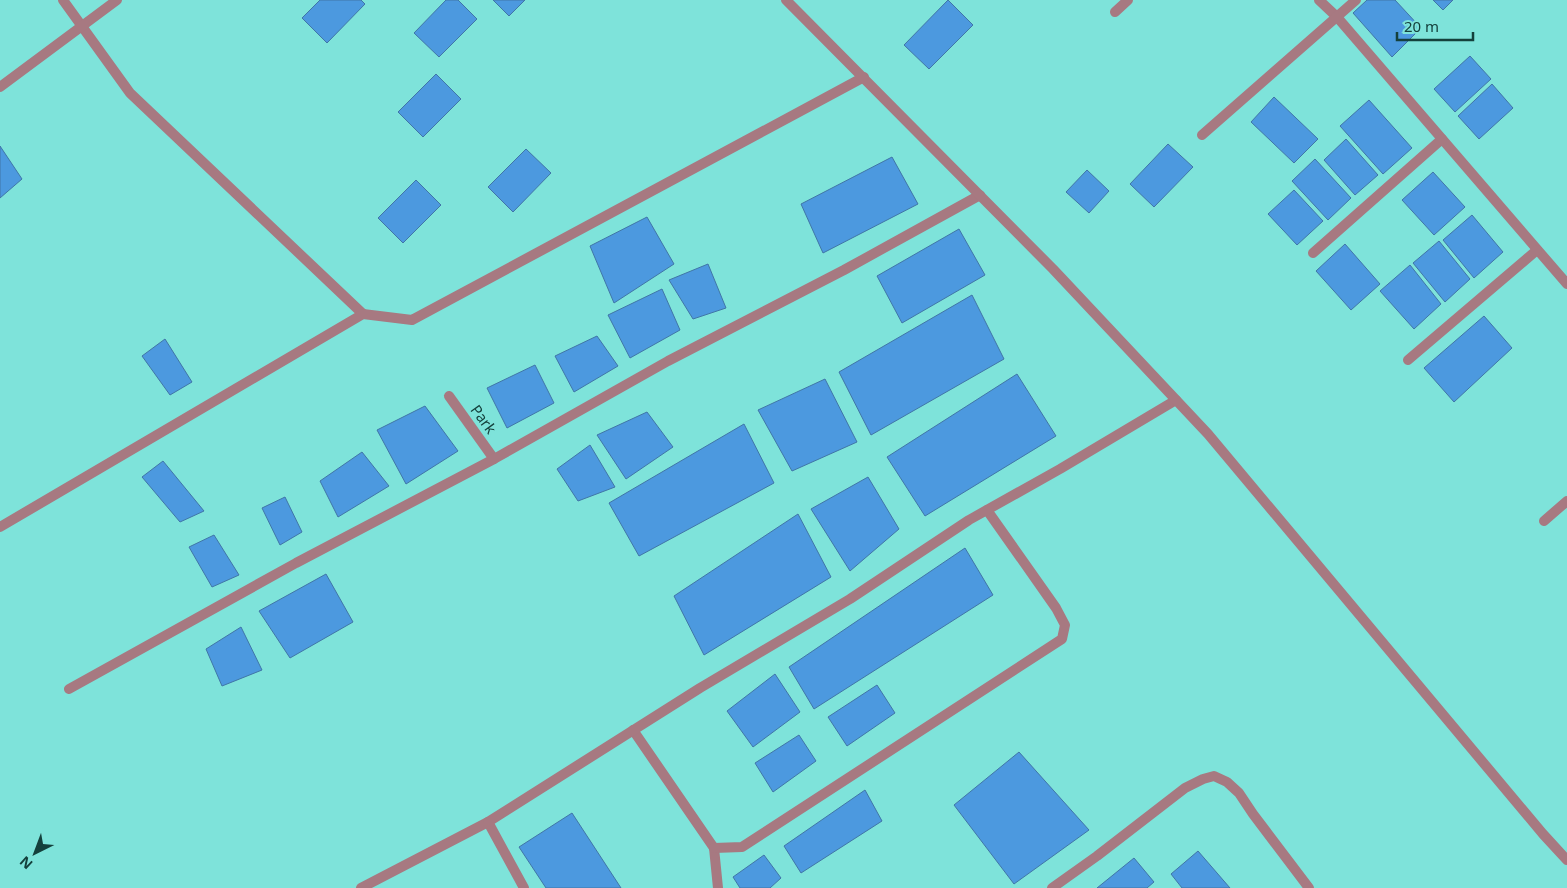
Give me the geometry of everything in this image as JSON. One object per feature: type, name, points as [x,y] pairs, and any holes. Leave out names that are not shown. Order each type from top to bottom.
[{"type":"street","points":[[64,0],[130,93],[363,314],[412,320],[864,77]]},
{"type":"street","points":[[0,87],[117,0]]},
{"type":"street","points":[[786,0],[1053,268],[1208,434],[1567,860]]},
{"type":"street","points":[[1115,12],[1128,0]]},
{"type":"street","points":[[1319,0],[1337,17],[1567,284]]},
{"type":"street","points":[[1202,135],[1356,0]]},
{"type":"street","points":[[1313,253],[1442,139]]},
{"type":"street","points":[[69,689],[296,563],[494,459],[668,361],[844,270],[980,195]]},
{"type":"street","points":[[1408,360],[1537,250]]},
{"type":"street","points":[[0,527],[363,314]]},
{"type":"street","name":"Park","points":[[449,396],[494,459]]},
{"type":"street","points":[[361,888],[488,822],[700,688],[850,599],[969,520],[1176,400]]},
{"type":"street","points":[[1544,521],[1567,500]]},
{"type":"street","points":[[714,848],[742,847],[1062,639],[1065,625],[1056,608],[987,510]]},
{"type":"street","points":[[633,730],[714,848],[718,888]]},
{"type":"street","points":[[1052,888],[1097,856],[1184,788],[1214,776],[1227,782],[1239,793],[1309,888]]},
{"type":"street","points":[[488,822],[524,888]]},
{"type":"building","points":[[320,0],[361,0],[365,4],[327,43],[302,18]]},
{"type":"building","points":[[446,0],[458,0],[477,19],[439,57],[414,33]]},
{"type":"building","points":[[493,0],[525,0],[509,16]]},
{"type":"building","points":[[948,0],[973,25],[929,69],[904,45]]},
{"type":"building","points":[[1367,0],[1395,0],[1421,28],[1392,57],[1353,13]]},
{"type":"building","points":[[1433,0],[1453,0],[1443,10]]},
{"type":"building","points":[[1470,56],[1491,79],[1455,112],[1434,89]]},
{"type":"building","points":[[436,74],[461,99],[423,137],[398,112]]},
{"type":"building","points":[[1492,84],[1513,108],[1479,139],[1458,116]]},
{"type":"building","points":[[1274,97],[1318,139],[1294,163],[1251,122]]},
{"type":"building","points":[[1369,100],[1412,148],[1383,174],[1340,126]]},
{"type":"building","points":[[1346,139],[1378,175],[1355,195],[1324,160]]},
{"type":"building","points":[[1168,144],[1193,167],[1154,207],[1130,184]]},
{"type":"building","points":[[0,146],[22,179],[0,198]]},
{"type":"building","points":[[526,149],[551,173],[513,212],[488,187]]},
{"type":"building","points":[[892,157],[918,204],[823,253],[801,204]]},
{"type":"building","points":[[1315,159],[1351,198],[1328,220],[1292,181]]},
{"type":"building","points":[[1087,170],[1109,191],[1089,213],[1066,192]]},
{"type":"building","points":[[1433,172],[1465,207],[1434,235],[1402,200]]},
{"type":"building","points":[[416,180],[441,205],[403,243],[378,218]]},
{"type":"building","points":[[1294,190],[1323,221],[1297,245],[1268,214]]},
{"type":"building","points":[[1472,215],[1503,252],[1474,278],[1443,240]]},
{"type":"building","points":[[647,217],[674,264],[614,303],[590,246]]},
{"type":"building","points":[[959,229],[985,275],[902,323],[877,276]]},
{"type":"building","points":[[1439,241],[1470,279],[1445,302],[1413,263]]},
{"type":"building","points":[[1345,244],[1380,284],[1351,310],[1316,271]]},
{"type":"building","points":[[708,264],[726,308],[693,319],[669,280]]},
{"type":"building","points":[[1410,265],[1441,304],[1414,329],[1380,291]]},
{"type":"building","points":[[662,289],[680,330],[630,358],[608,315]]},
{"type":"building","points":[[972,295],[1004,359],[871,435],[839,372]]},
{"type":"building","points":[[1484,316],[1512,348],[1454,402],[1424,368]]},
{"type":"building","points":[[597,336],[618,366],[574,392],[555,356]]},
{"type":"building","points":[[165,339],[192,382],[170,395],[142,356]]},
{"type":"building","points":[[535,365],[554,403],[507,428],[487,388]]},
{"type":"building","points":[[1017,374],[1056,436],[925,516],[887,457]]},
{"type":"building","points":[[825,379],[857,442],[792,471],[758,410]]},
{"type":"building","points":[[425,406],[458,451],[406,484],[377,430]]},
{"type":"building","points":[[647,412],[673,447],[626,479],[597,435]]},
{"type":"building","points":[[744,424],[774,483],[639,556],[609,503]]},
{"type":"building","points":[[590,445],[615,487],[578,501],[557,469]]},
{"type":"building","points":[[362,452],[389,486],[338,517],[320,481]]},
{"type":"building","points":[[163,461],[204,511],[180,522],[142,477]]},
{"type":"building","points":[[868,477],[899,529],[850,571],[811,509]]},
{"type":"building","points":[[285,497],[302,532],[280,545],[262,508]]},
{"type":"building","points":[[798,514],[831,577],[704,655],[674,596]]},
{"type":"building","points":[[214,535],[239,575],[212,587],[189,547]]},
{"type":"building","points":[[965,548],[993,595],[814,709],[789,667]]},
{"type":"building","points":[[326,574],[353,622],[290,658],[259,611]]},
{"type":"building","points":[[241,627],[262,670],[222,686],[206,649]]},
{"type":"building","points":[[775,674],[800,712],[753,747],[727,711]]},
{"type":"building","points":[[877,685],[895,713],[847,746],[828,717]]},
{"type":"building","points":[[799,735],[816,761],[773,792],[755,763]]},
{"type":"building","points":[[1019,752],[1089,830],[1014,884],[954,805]]},
{"type":"building","points":[[865,790],[882,821],[801,873],[784,846]]},
{"type":"building","points":[[572,813],[621,888],[546,888],[519,847]]},
{"type":"building","points":[[1198,851],[1230,888],[1182,888],[1171,874]]},
{"type":"building","points":[[764,855],[781,878],[770,888],[740,888],[733,877]]},
{"type":"building","points":[[1134,858],[1154,882],[1147,888],[1097,888]]}]
